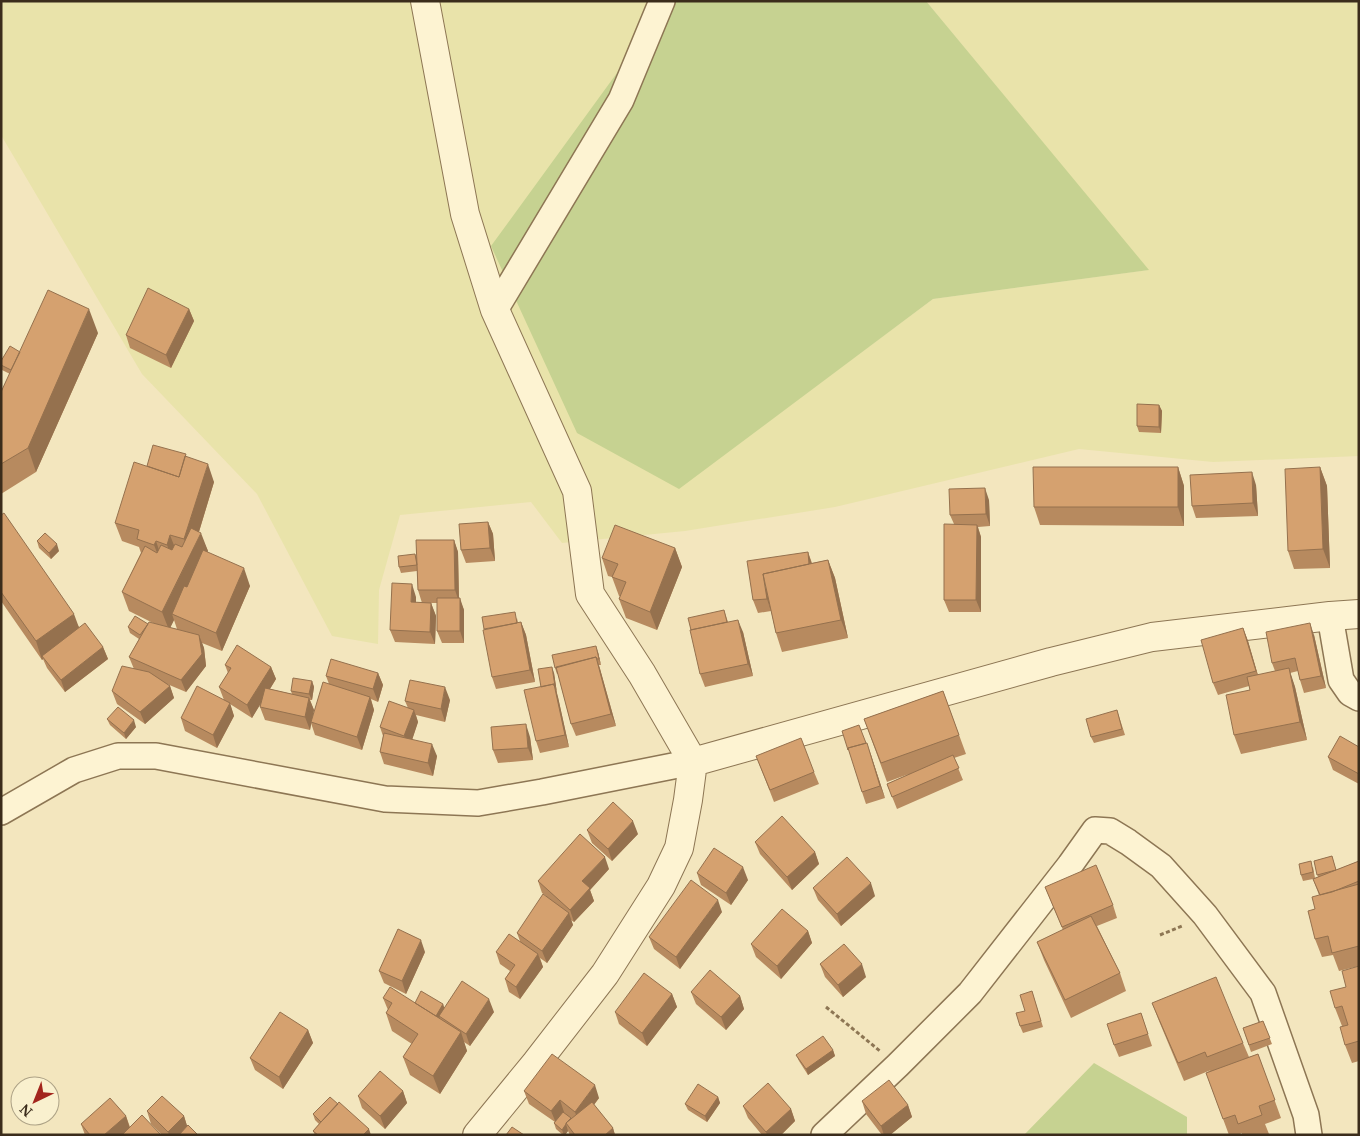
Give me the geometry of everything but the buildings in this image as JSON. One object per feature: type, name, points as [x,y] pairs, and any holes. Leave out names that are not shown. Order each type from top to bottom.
[{"type":"street","points":[[425,1],[465,214],[495,310],[577,491],[590,594],[642,674],[693,762],[679,848],[661,886],[605,974],[477,1135]]},
{"type":"street","points":[[495,310],[621,100],[662,1]]},
{"type":"street","points":[[1,812],[74,770],[118,756],[156,756],[385,799],[478,803],[693,762],[1051,662],[1152,637],[1359,614]]},
{"type":"street","points":[[1330,616],[1341,680],[1350,694],[1359,698]]},
{"type":"street","points":[[824,1135],[970,993],[1095,830],[1110,832],[1128,842],[1161,866],[1205,915],[1263,993],[1306,1115],[1309,1135]]},
{"type":"path","points":[[826,1007],[898,1065]]},
{"type":"shaded area","points":[[1,1],[663,1],[679,488],[933,299],[1148,270],[926,1],[1359,1],[1359,456],[1213,462],[1079,449],[835,507],[685,531],[562,543],[531,502],[400,515],[379,590],[378,644],[332,636],[257,494],[142,374],[1,135]]},
{"type":"green space","points":[[663,1],[926,1],[1149,270],[933,299],[679,489],[577,433],[491,246],[662,11]]},
{"type":"green space","points":[[1094,1063],[1187,1117],[1187,1135],[1024,1135]]}]
